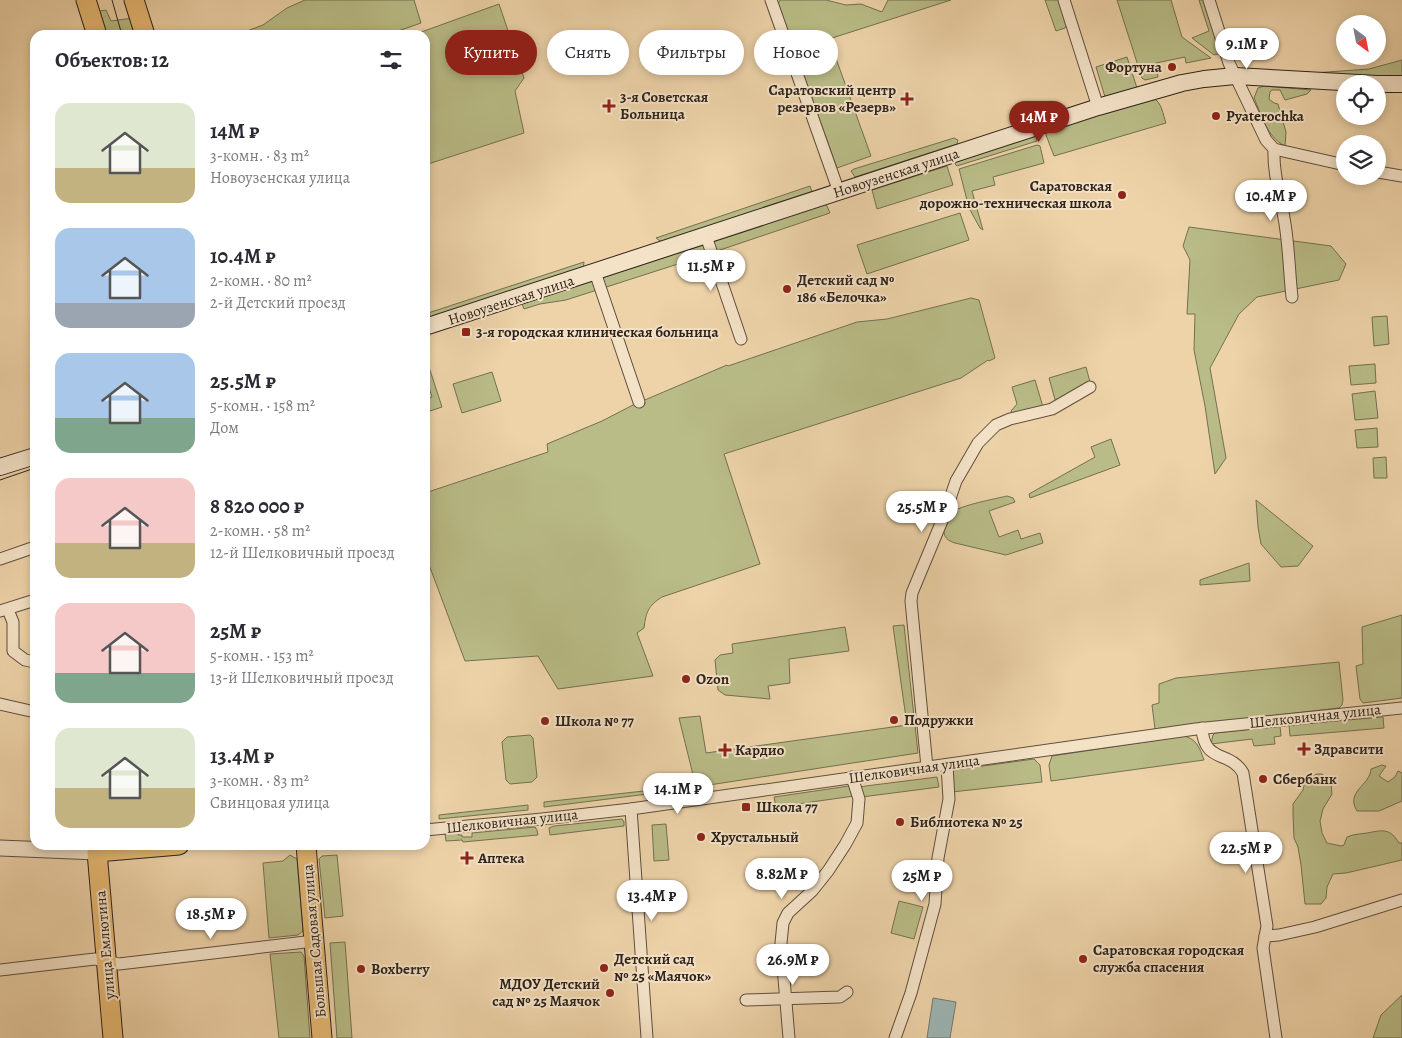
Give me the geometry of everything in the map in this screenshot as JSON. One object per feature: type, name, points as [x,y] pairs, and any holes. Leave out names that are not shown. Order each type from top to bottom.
[{"type":"main road","points":[[86,0],[95,30]]},
{"type":"main road","points":[[134,0],[143,30]]},
{"type":"main road","name":"Новоузенская улица","points":[[430,325],[1098,107],[1182,83],[1235,76],[1336,82]]},
{"type":"main road","name":"Новоузенская улица","points":[[1386,84],[1402,84]]},
{"type":"main road","points":[[0,466],[30,457]]},
{"type":"main road","name":"улица Емлютина","points":[[100,850],[106,961],[113,1038]]},
{"type":"main road","name":"Большая Садовая улица","points":[[306,850],[322,1038]]},
{"type":"street","points":[[771,0],[839,192]]},
{"type":"street","points":[[1064,0],[1098,107]]},
{"type":"street","points":[[1209,0],[1227,57],[1266,140],[1274,148],[1336,163]]},
{"type":"street","points":[[1274,148],[1273,162],[1276,187],[1284,219],[1292,296]]},
{"type":"street","points":[[1386,173],[1402,176]]},
{"type":"street","points":[[706,236],[741,339]]},
{"type":"street","points":[[595,272],[638,402]]},
{"type":"street","points":[[927,767],[911,601],[912,593],[944,516],[956,481],[978,443],[996,425],[1010,419],[1052,408],[1090,387]]},
{"type":"street","points":[[0,559],[30,548]]},
{"type":"street","points":[[30,602],[4,610],[13,622],[13,651],[25,660],[30,661]]},
{"type":"street","points":[[0,704],[30,711]]},
{"type":"street","name":"Шелковичная улица","points":[[430,830],[631,809],[1202,728],[1402,708]]},
{"type":"street","points":[[1202,728],[1202,738],[1206,747],[1218,756],[1239,765],[1243,773],[1267,926],[1263,948],[1276,1038]]},
{"type":"street","points":[[895,1038],[911,994],[935,904],[938,858],[949,799],[946,765]]},
{"type":"street","points":[[789,1038],[782,942],[783,923],[788,912],[812,891],[828,871],[857,823],[859,799],[852,777]]},
{"type":"street","points":[[631,809],[647,1038]]},
{"type":"street","points":[[0,848],[30,848]]},
{"type":"street","points":[[1265,936],[1279,936],[1315,927],[1402,900]]},
{"type":"street","points":[[0,970],[95,959],[119,964],[314,941]]},
{"type":"street","points":[[746,1000],[840,997],[847,992]]},
{"type":"green space","points":[[305,0],[414,0],[421,23],[401,30],[250,30],[263,25],[287,8]]},
{"type":"green space","points":[[780,0],[826,0],[846,5],[861,4],[882,12],[888,0],[951,0],[838,36],[838,30],[787,30],[778,4]]},
{"type":"green space","points":[[1045,0],[1060,0],[1068,24],[1065,28],[1056,31]]},
{"type":"green space","points":[[1117,0],[1171,0],[1182,37],[1211,58],[1186,63],[1185,57],[1156,63],[1158,77],[1145,80],[1142,78]]},
{"type":"green space","points":[[1199,0],[1206,0],[1222,53],[1214,55],[1192,38],[1209,31]]},
{"type":"green space","points":[[499,4],[508,30],[445,30],[445,75],[523,75],[524,78],[515,91],[524,133],[430,163],[430,30],[427,30]]},
{"type":"green space","points":[[106,10],[111,21],[133,18],[137,30],[99,30],[94,12]]},
{"type":"green space","points":[[1127,57],[1137,88],[1105,97],[1096,67]]},
{"type":"green space","points":[[1402,60],[1402,78],[1386,77],[1386,75],[1313,73],[1369,69]]},
{"type":"green space","points":[[838,64],[871,156],[837,168],[804,75],[838,75]]},
{"type":"green space","points":[[1264,86],[1311,90],[1307,94],[1285,100],[1280,90],[1272,90],[1270,92],[1269,99],[1278,104],[1286,132],[1285,146],[1273,137],[1269,131],[1254,98],[1258,88]]},
{"type":"green space","points":[[1153,98],[1160,106],[1166,123],[1054,156],[1046,135],[1047,131]]},
{"type":"green space","points":[[1036,136],[1037,141],[957,166],[955,164],[956,162]]},
{"type":"green space","points":[[954,138],[958,140],[957,144],[855,177],[851,171],[854,169]]},
{"type":"green space","points":[[1037,145],[1040,146],[1044,163],[993,177],[995,185],[972,191],[983,230],[969,208],[959,169]]},
{"type":"green space","points":[[947,166],[953,185],[877,209],[872,190]]},
{"type":"green space","points":[[810,186],[813,194],[663,243],[656,238]]},
{"type":"green space","points":[[824,204],[830,213],[714,252],[712,244],[714,241]]},
{"type":"green space","points":[[960,213],[969,240],[867,274],[857,245]]},
{"type":"green space","points":[[1189,227],[1331,246],[1346,264],[1339,280],[1257,297],[1239,314],[1210,368],[1226,458],[1215,474],[1194,350],[1195,314],[1187,314],[1190,260],[1183,246]]},
{"type":"green space","points":[[703,245],[709,254],[566,300],[540,304],[524,309],[522,304]]},
{"type":"green space","points":[[584,262],[583,270],[430,320],[430,312]]},
{"type":"green space","points":[[971,298],[979,300],[995,358],[988,360],[961,378],[724,454],[760,564],[662,597],[654,603],[647,614],[644,628],[637,633],[653,676],[558,689],[538,656],[465,661],[430,567],[430,491],[548,452],[547,444],[727,365],[857,322],[887,319]]},
{"type":"green space","points":[[1387,316],[1389,344],[1374,346],[1372,317]]},
{"type":"green space","points":[[1375,364],[1376,383],[1351,385],[1349,366]]},
{"type":"green space","points":[[1086,367],[1090,382],[1056,403],[1049,378]]},
{"type":"green space","points":[[430,370],[442,407],[430,411],[430,398],[432,397],[430,391]]},
{"type":"green space","points":[[492,372],[501,401],[462,413],[453,384]]},
{"type":"green space","points":[[1035,380],[1043,407],[1013,416],[1011,411],[1017,404],[1012,387]]},
{"type":"green space","points":[[1375,391],[1378,418],[1355,420],[1352,394]]},
{"type":"green space","points":[[1377,428],[1378,447],[1357,448],[1355,430]]},
{"type":"green space","points":[[1111,439],[1120,465],[1030,498],[1029,494],[1095,457],[1091,447]]},
{"type":"green space","points":[[1386,457],[1387,478],[1374,478],[1373,458]]},
{"type":"green space","points":[[1007,496],[1013,498],[1015,502],[989,511],[999,537],[1018,530],[1021,539],[1040,533],[1043,543],[1006,555],[955,543],[948,540],[945,536],[944,526],[949,515],[957,509]]},
{"type":"green space","points":[[1256,500],[1313,546],[1298,566],[1281,567],[1261,544]]},
{"type":"green space","points":[[1249,563],[1250,581],[1200,585],[1200,580]]},
{"type":"green space","points":[[1402,615],[1402,698],[1363,703],[1360,699],[1356,666],[1363,664],[1362,627]]},
{"type":"green space","points":[[904,625],[918,753],[696,787],[679,718],[700,716],[706,753],[907,725],[893,626]]},
{"type":"green space","points":[[845,627],[849,651],[789,659],[790,683],[768,686],[770,699],[725,695],[718,690],[715,660],[720,655],[733,653],[732,644]]},
{"type":"green space","points":[[1339,662],[1343,700],[1339,708],[1155,729],[1152,705],[1159,703],[1159,684],[1176,678]]},
{"type":"green space","points":[[1383,717],[1384,728],[1290,736],[1289,725]]},
{"type":"green space","points":[[1280,726],[1281,736],[1274,737],[1275,744],[1254,746],[1252,739],[1211,744],[1215,733]]},
{"type":"green space","points":[[530,735],[533,738],[537,777],[532,782],[510,784],[506,780],[502,742],[507,737]]},
{"type":"green space","points":[[1184,736],[1195,742],[1204,760],[1051,781],[1049,765],[1052,756]]},
{"type":"green space","points":[[1034,759],[1040,765],[1042,782],[952,792],[951,772],[954,770]]},
{"type":"green space","points":[[1382,765],[1386,766],[1379,776],[1388,782],[1395,777],[1398,771],[1402,773],[1402,801],[1379,811],[1357,811],[1354,804],[1356,793],[1367,780],[1371,769]]},
{"type":"green space","points":[[1317,774],[1322,774],[1331,782],[1332,794],[1323,809],[1320,821],[1322,833],[1327,843],[1341,846],[1344,845],[1347,837],[1350,836],[1386,831],[1396,838],[1399,843],[1402,843],[1402,860],[1346,873],[1333,874],[1327,887],[1326,898],[1321,904],[1305,904],[1298,847],[1294,838],[1293,804],[1303,790],[1305,780]]},
{"type":"green space","points":[[937,777],[939,787],[862,797],[858,787]]},
{"type":"green space","points":[[849,786],[854,796],[776,807],[774,797]]},
{"type":"green space","points":[[671,788],[672,791],[544,807],[544,802]]},
{"type":"green space","points":[[528,805],[528,810],[439,819],[439,815]]},
{"type":"green space","points":[[622,819],[624,826],[550,835],[549,828],[554,826]]},
{"type":"green space","points":[[666,824],[669,860],[654,861],[652,825]]},
{"type":"green space","points":[[535,827],[538,835],[463,842],[462,840],[446,841],[445,834],[458,833],[462,837],[472,837],[472,833]]},
{"type":"green space","points":[[290,855],[297,859],[303,931],[298,935],[269,938],[263,863],[283,861]]},
{"type":"green space","points":[[337,855],[343,916],[325,918],[319,859],[322,856]]},
{"type":"green space","points":[[899,901],[923,907],[914,939],[891,933]]},
{"type":"green space","points":[[345,942],[352,1038],[337,1038],[330,943]]},
{"type":"green space","points":[[301,952],[304,956],[310,1038],[279,1038],[270,954]]},
{"type":"green space","points":[[1402,995],[1402,1038],[1373,1038],[1381,1015]]},
{"type":"water","points":[[933,998],[956,1002],[950,1038],[927,1038]]},
{"type":"tram line","points":[[112,0],[121,30]]},
{"type":"tram line","points":[[0,480],[30,470]]},
{"type":"place","name":"Фортуна","points":[[1172,67]]},
{"type":"place","name":"Саратовский центр резервов «Резерв»","points":[[907,99]]},
{"type":"place","name":"3-я Советская Больница","points":[[609,106]]},
{"type":"place","name":"Pyaterochka","points":[[1216,116]]},
{"type":"place","name":"Саратовская дорожно-техническая школа","points":[[1122,195]]},
{"type":"place","name":"Детский сад № 186 «Белочка»","points":[[787,289]]},
{"type":"place","name":"3-я городская клиническая больница","points":[[466,332]]},
{"type":"place","name":"Ozon","points":[[686,679]]},
{"type":"place","name":"Подружки","points":[[894,720]]},
{"type":"place","name":"Школа № 77","points":[[545,721]]},
{"type":"place","name":"Здравсити","points":[[1304,749]]},
{"type":"place","name":"Кардио","points":[[725,750]]},
{"type":"place","name":"Сбербанк","points":[[1263,779]]},
{"type":"place","name":"Школа 77","points":[[746,807]]},
{"type":"place","name":"Библиотека № 25","points":[[900,822]]},
{"type":"place","name":"Хрустальный","points":[[701,837]]},
{"type":"place","name":"Аптека","points":[[467,858]]},
{"type":"place","name":"Саратовская городская служба спасения","points":[[1083,959]]},
{"type":"place","name":"Детский сад № 25 «Маячок»","points":[[604,968]]},
{"type":"place","name":"Boxberry","points":[[361,969]]},
{"type":"place","name":"МДОУ Детский сад № 25 Маячок","points":[[610,993]]}]
